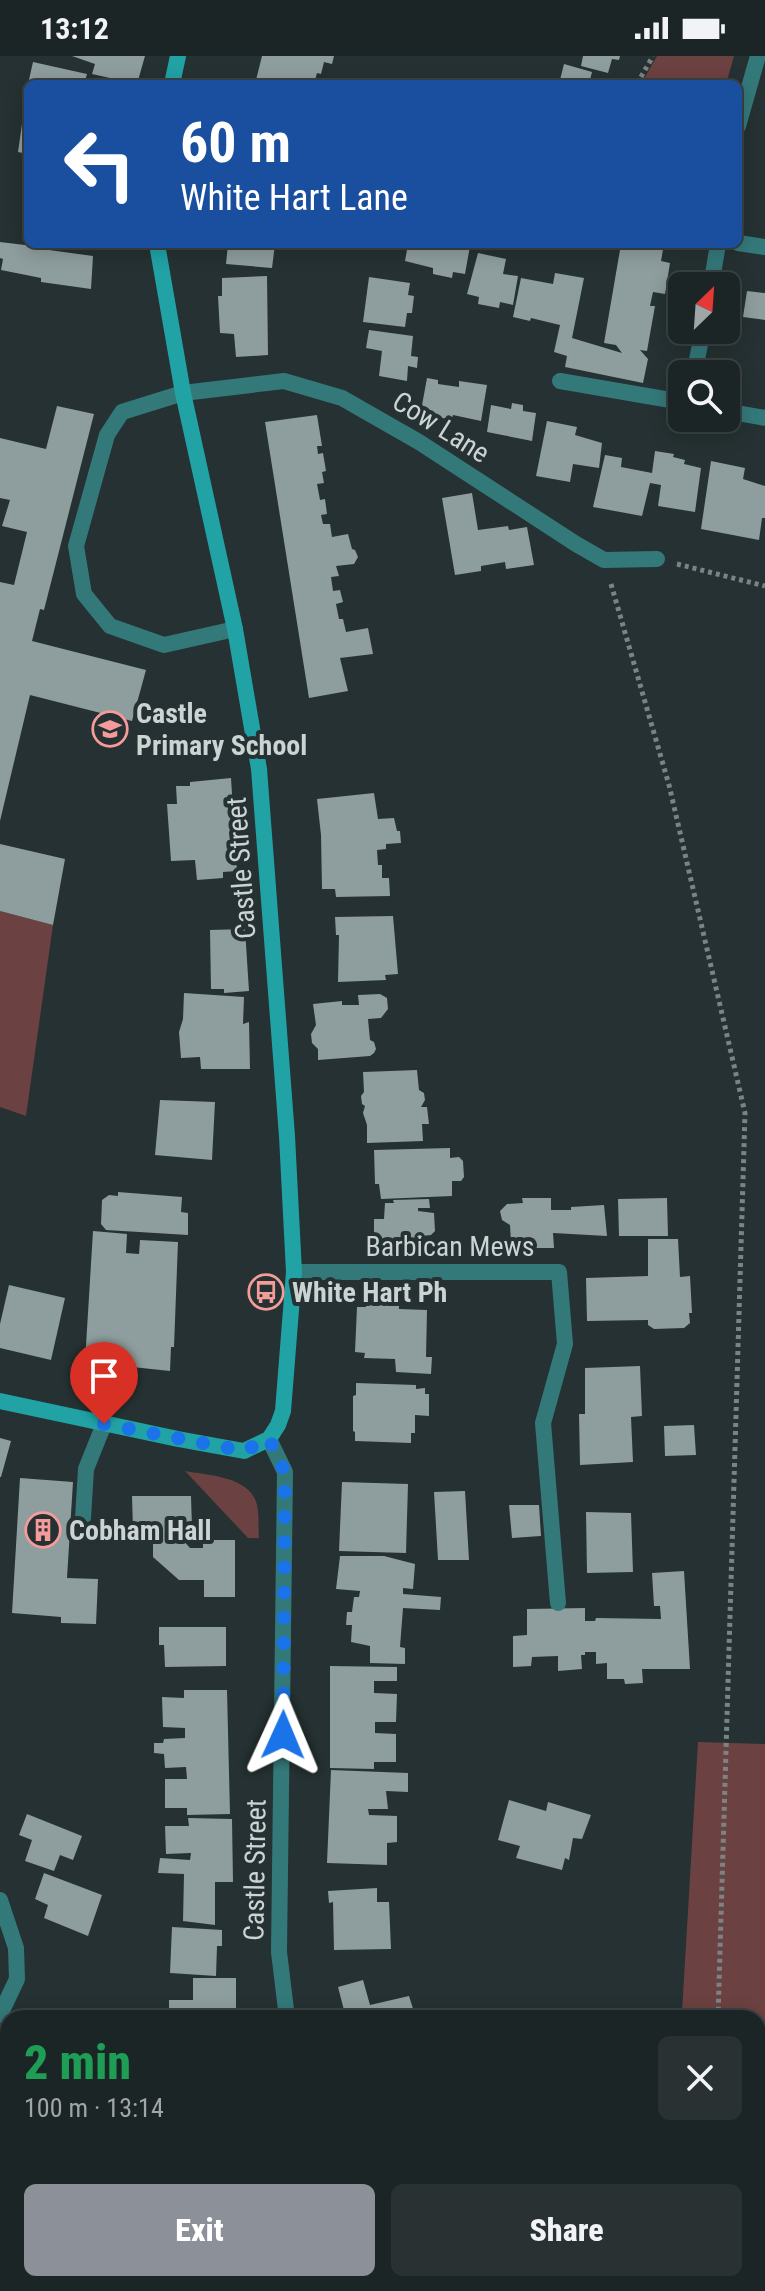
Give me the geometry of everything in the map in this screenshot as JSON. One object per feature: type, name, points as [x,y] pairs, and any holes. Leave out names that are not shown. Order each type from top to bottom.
[{"type":"street","points":[[173,80],[178,56]]},
{"type":"street","points":[[742,112],[758,56]]},
{"type":"street","points":[[742,244],[765,247]]},
{"type":"street","name":"Castle Street","points":[[158,248],[183,393],[235,629],[259,769],[268,856],[294,1272],[283,1411],[269,1439],[285,1472],[279,1952],[286,2010]]},
{"type":"street","points":[[713,272],[717,248]]},
{"type":"street","name":"Cow Lane","points":[[235,629],[164,645],[110,626],[84,594],[76,546],[107,435],[122,412],[183,393],[284,381],[342,398],[419,442],[604,560]]},
{"type":"street","points":[[560,381],[668,400]]},
{"type":"street","points":[[740,414],[765,418]]},
{"type":"street","points":[[604,560],[657,559]]},
{"type":"street","name":"Barbican Mews","points":[[294,1272],[559,1272],[565,1344],[543,1423],[558,1603]]},
{"type":"street","points":[[0,1401],[244,1451],[269,1439]]},
{"type":"street","points":[[83,1518],[86,1469],[104,1424]]},
{"type":"street","points":[[0,1900],[16,1948],[17,1979],[2,2010]]},
{"type":"path","points":[[639,80],[653,56]]},
{"type":"path","points":[[657,559],[765,586]]},
{"type":"path","points":[[604,560],[669,785],[745,1113],[718,2010]]},
{"type":"shaded area","points":[[657,56],[734,56],[727,80],[643,80]]},
{"type":"shaded area","points":[[0,911],[53,925],[26,1116],[0,1107]]},
{"type":"shaded area","points":[[185,1471],[234,1481],[250,1491],[258,1508],[259,1538],[248,1538]]},
{"type":"shaded area","points":[[698,1742],[765,1744],[765,2010],[682,2010]]},
{"type":"building","points":[[72,56],[145,56],[138,80],[119,80],[92,74],[95,64]]},
{"type":"building","points":[[262,56],[334,56],[332,64],[324,62],[321,74],[317,73],[315,80],[256,80]]},
{"type":"building","points":[[583,56],[620,56],[619,60],[612,59],[608,73],[581,66]]},
{"type":"building","points":[[33,62],[87,74],[85,80],[29,80]]},
{"type":"building","points":[[564,64],[592,72],[590,80],[560,80]]},
{"type":"building","points":[[24,110],[24,153],[18,152]]},
{"type":"building","points":[[0,242],[93,256],[91,289],[41,282],[41,278],[1,270]]},
{"type":"building","points":[[228,248],[274,248],[272,268],[226,264]]},
{"type":"building","points":[[407,248],[470,248],[465,274],[453,272],[452,278],[433,274],[433,268],[405,261]]},
{"type":"building","points":[[620,248],[663,248],[661,261],[670,263],[665,294],[653,292],[650,306],[655,306],[647,351],[640,350],[648,359],[643,383],[565,367],[567,356],[554,352],[560,325],[513,317],[521,278],[553,284],[555,273],[584,278],[572,338],[622,353],[616,345],[604,343]]},
{"type":"building","points":[[478,253],[506,259],[503,274],[518,276],[513,305],[500,302],[499,308],[478,304],[479,297],[467,294]]},
{"type":"building","points":[[267,276],[268,355],[236,357],[234,334],[220,333],[218,296],[222,296],[222,278]]},
{"type":"building","points":[[369,277],[410,283],[408,295],[414,296],[412,313],[407,313],[405,327],[363,322]]},
{"type":"building","points":[[747,291],[765,293],[765,320],[743,317]]},
{"type":"building","points":[[369,330],[413,336],[411,356],[418,357],[417,368],[408,366],[407,381],[379,376],[382,351],[366,348]]},
{"type":"building","points":[[427,378],[438,380],[438,384],[459,387],[459,381],[487,385],[481,421],[453,415],[452,419],[420,416]]},
{"type":"building","points":[[512,403],[523,405],[523,411],[536,413],[532,441],[487,432],[491,405],[511,409]]},
{"type":"building","points":[[57,406],[94,414],[44,610],[40,609],[32,641],[146,670],[132,721],[30,695],[0,821],[0,582],[14,585],[27,532],[2,526],[10,500],[0,498],[0,438],[46,449]]},
{"type":"building","points":[[317,415],[322,446],[317,446],[318,454],[323,453],[326,471],[322,472],[324,483],[317,484],[320,500],[325,499],[327,514],[321,515],[323,524],[330,524],[332,537],[348,534],[358,557],[354,564],[336,566],[339,576],[331,577],[333,591],[340,590],[343,602],[336,604],[339,619],[343,619],[346,632],[368,628],[373,654],[340,658],[348,691],[309,698],[265,422]]},
{"type":"building","points":[[547,421],[577,427],[575,435],[602,443],[599,468],[573,464],[570,482],[536,476]]},
{"type":"building","points":[[655,451],[674,454],[673,457],[685,460],[684,464],[701,468],[695,512],[658,506],[661,485],[650,483],[642,516],[593,507],[605,455],[622,458],[621,467],[652,473]]},
{"type":"building","points":[[711,461],[745,468],[743,479],[765,486],[765,518],[762,518],[759,540],[701,529]]},
{"type":"building","points":[[472,493],[478,530],[527,527],[534,565],[506,569],[505,562],[481,566],[481,571],[455,575],[442,498]]},
{"type":"building","points":[[231,778],[237,871],[223,872],[223,878],[197,880],[195,860],[171,861],[167,804],[177,804],[176,786]]},
{"type":"building","points":[[374,793],[378,819],[394,818],[397,831],[400,831],[401,843],[386,844],[386,849],[377,850],[382,878],[389,878],[390,896],[336,897],[335,889],[322,889],[317,799]]},
{"type":"building","points":[[0,844],[65,859],[53,925],[0,911]]},
{"type":"building","points":[[393,916],[398,974],[385,975],[386,980],[338,982],[339,935],[336,935],[335,917]]},
{"type":"building","points":[[245,929],[249,991],[224,993],[224,989],[211,989],[210,930]]},
{"type":"building","points":[[184,993],[244,997],[243,1024],[249,1022],[250,1069],[201,1069],[200,1057],[181,1058],[179,1032]]},
{"type":"building","points":[[380,994],[387,998],[388,1009],[381,1018],[368,1019],[370,1040],[376,1049],[374,1053],[370,1056],[318,1060],[318,1049],[312,1043],[311,1034],[316,1025],[313,1004],[342,1001],[342,1005],[359,1005],[358,995]]},
{"type":"building","points":[[417,1070],[419,1090],[424,1093],[425,1100],[421,1107],[427,1107],[429,1124],[422,1124],[423,1141],[367,1143],[365,1106],[361,1096],[364,1092],[363,1072]]},
{"type":"building","points":[[160,1100],[215,1102],[212,1160],[155,1155]]},
{"type":"building","points":[[450,1148],[450,1158],[459,1157],[463,1161],[464,1177],[461,1181],[452,1181],[452,1196],[381,1199],[379,1184],[375,1184],[374,1150]]},
{"type":"building","points":[[118,1192],[182,1197],[181,1212],[188,1213],[188,1235],[106,1230],[101,1224],[102,1200],[109,1195],[118,1196]]},
{"type":"building","points":[[522,1198],[551,1198],[551,1210],[604,1205],[607,1236],[553,1233],[554,1248],[524,1248],[524,1243],[511,1243],[510,1225],[502,1220],[500,1211],[507,1204],[523,1203]]},
{"type":"building","points":[[667,1198],[668,1236],[619,1236],[618,1199]]},
{"type":"building","points":[[429,1199],[430,1208],[418,1208],[418,1211],[434,1213],[435,1231],[422,1236],[422,1249],[374,1251],[374,1219],[384,1219],[385,1203]]},
{"type":"building","points":[[93,1231],[127,1234],[126,1253],[139,1254],[140,1240],[178,1242],[174,1347],[171,1347],[170,1371],[85,1362]]},
{"type":"building","points":[[648,1239],[678,1239],[680,1277],[690,1276],[690,1323],[684,1328],[654,1329],[648,1325],[648,1320],[587,1321],[586,1278],[648,1276]]},
{"type":"building","points":[[9,1285],[65,1298],[51,1360],[0,1348],[0,1324]]},
{"type":"building","points":[[366,1303],[399,1304],[399,1309],[427,1310],[426,1357],[432,1357],[431,1374],[396,1372],[395,1359],[364,1358],[365,1353],[355,1352],[357,1307],[366,1307]]},
{"type":"building","points":[[640,1366],[642,1416],[631,1417],[633,1462],[580,1465],[579,1414],[585,1414],[585,1368]]},
{"type":"building","points":[[356,1383],[425,1388],[425,1394],[429,1394],[429,1416],[415,1415],[415,1433],[411,1433],[411,1443],[355,1441],[353,1396],[356,1395]]},
{"type":"building","points":[[694,1425],[696,1455],[665,1456],[664,1426]]},
{"type":"building","points":[[0,1438],[11,1441],[1,1477],[0,1477]]},
{"type":"building","name":"Cobham Hall","points":[[20,1478],[73,1482],[67,1578],[98,1579],[96,1624],[61,1623],[61,1617],[12,1613]]},
{"type":"building","points":[[342,1482],[408,1484],[406,1553],[339,1551]]},
{"type":"building","points":[[465,1491],[469,1560],[438,1560],[434,1492]]},
{"type":"building","points":[[132,1496],[191,1496],[192,1528],[184,1528],[183,1540],[190,1548],[203,1548],[203,1540],[235,1540],[235,1597],[204,1597],[204,1580],[179,1580],[153,1557],[153,1530],[133,1529]]},
{"type":"building","points":[[509,1505],[539,1505],[541,1536],[512,1538]]},
{"type":"building","points":[[586,1512],[631,1513],[633,1572],[587,1573]]},
{"type":"building","points":[[340,1556],[384,1556],[415,1564],[413,1589],[403,1588],[403,1594],[441,1597],[440,1610],[403,1608],[400,1647],[405,1648],[405,1664],[370,1663],[370,1646],[351,1642],[352,1625],[346,1625],[347,1612],[352,1612],[354,1597],[359,1597],[360,1591],[336,1589]]},
{"type":"building","points":[[684,1571],[690,1669],[642,1669],[643,1683],[625,1684],[624,1679],[607,1679],[607,1663],[596,1664],[596,1652],[581,1655],[582,1669],[558,1671],[558,1656],[532,1657],[531,1666],[513,1667],[513,1636],[527,1635],[527,1609],[585,1608],[585,1621],[595,1621],[596,1618],[661,1619],[660,1606],[654,1606],[652,1573]]},
{"type":"building","points":[[159,1627],[226,1627],[226,1666],[165,1667],[164,1645],[159,1645]]},
{"type":"building","points":[[330,1666],[397,1667],[397,1681],[374,1681],[374,1693],[397,1694],[396,1722],[375,1722],[375,1733],[396,1734],[396,1762],[374,1762],[374,1769],[330,1768]]},
{"type":"building","points":[[184,1690],[227,1690],[230,1814],[187,1815],[187,1808],[165,1808],[165,1779],[187,1779],[186,1767],[165,1768],[164,1754],[154,1753],[154,1743],[185,1738],[185,1728],[163,1727],[162,1697],[184,1698]]},
{"type":"building","points":[[331,1770],[408,1773],[408,1792],[386,1791],[388,1809],[368,1809],[369,1815],[397,1816],[397,1842],[387,1843],[387,1865],[327,1863]]},
{"type":"building","points":[[509,1800],[546,1811],[548,1802],[591,1815],[582,1839],[573,1838],[569,1860],[565,1858],[562,1870],[516,1858],[520,1846],[498,1840]]},
{"type":"building","points":[[27,1814],[82,1836],[73,1860],[60,1855],[54,1871],[25,1861],[32,1840],[19,1835]]},
{"type":"building","points":[[188,1818],[232,1819],[233,1882],[215,1882],[215,1925],[183,1921],[184,1874],[158,1873],[160,1858],[190,1860],[191,1853],[166,1854],[165,1826],[189,1826]]},
{"type":"building","points":[[44,1873],[102,1895],[88,1936],[44,1918],[48,1905],[35,1899]]},
{"type":"building","points":[[377,1888],[377,1902],[389,1902],[391,1949],[334,1950],[333,1902],[329,1903],[328,1891]]},
{"type":"building","points":[[172,1927],[222,1930],[222,1946],[217,1946],[216,1976],[170,1973]]},
{"type":"building","points":[[193,1978],[236,1978],[236,2010],[169,2010],[169,2000],[193,2000]]},
{"type":"building","points":[[363,1980],[370,2005],[409,1996],[413,2010],[344,2010],[338,1987]]},
{"type":"place","name":"Castle Primary School","points":[[110,729]]},
{"type":"place","name":"White Hart Ph","points":[[266,1292]]},
{"type":"place","name":"Cobham Hall","points":[[43,1530]]},
{"type":"route","points":[[104,1424],[244,1451],[269,1439],[285,1472],[283,1735]]}]
